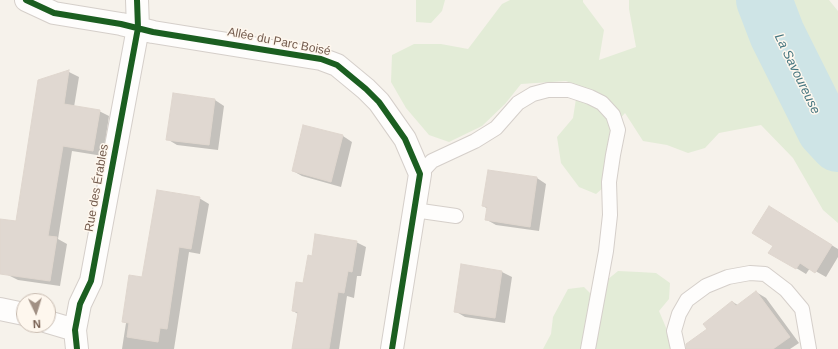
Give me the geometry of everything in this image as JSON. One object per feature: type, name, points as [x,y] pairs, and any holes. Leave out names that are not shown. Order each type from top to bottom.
[{"type":"street","name":"Allée du Parc Boisé","points":[[26,0],[54,13],[321,59],[337,65],[351,75],[379,102],[405,139],[420,174]]},
{"type":"street","name":"Rue des Érables","points":[[76,340],[80,304],[91,281],[138,28],[137,0]]},
{"type":"street","points":[[392,349],[420,174]]},
{"type":"street","points":[[0,309],[16,312]]},
{"type":"street","points":[[56,325],[64,328],[76,340]]},
{"type":"lane","points":[[420,174],[432,161],[475,141],[496,128],[518,103],[533,94],[548,90],[569,90],[590,96],[613,115],[618,130],[612,155],[609,182],[610,215],[606,251],[588,349]]},
{"type":"lane","points":[[414,210],[456,216]]},
{"type":"lane","points":[[678,349],[674,331],[679,314],[687,300],[706,286],[728,277],[750,272],[765,274],[786,290],[802,309],[809,349]]},
{"type":"green space","points":[[416,0],[445,0],[442,11],[431,23],[416,22]]},
{"type":"green space","points":[[510,0],[583,0],[604,30],[599,60],[636,47],[629,9],[629,0],[775,0],[789,43],[787,98],[815,147],[838,169],[838,223],[823,210],[793,158],[761,125],[719,133],[705,148],[688,153],[667,145],[643,141],[625,113],[610,130],[604,187],[596,194],[579,187],[561,163],[557,137],[573,118],[578,86],[566,81],[521,84],[505,104],[482,126],[449,142],[429,135],[406,108],[391,82],[392,55],[414,44],[441,44],[468,49],[502,4]]},
{"type":"green space","points":[[790,0],[829,0],[838,11],[838,97],[818,77],[811,42]]},
{"type":"green space","points":[[618,271],[656,273],[670,283],[669,299],[659,311],[675,349],[543,349],[551,334],[553,317],[568,289],[584,287],[594,297],[607,280]]},
{"type":"building","points":[[69,70],[64,104],[100,110],[93,151],[63,146],[48,236],[57,237],[50,281],[0,274],[0,219],[16,221],[38,80]]},
{"type":"building","points":[[173,93],[215,99],[209,145],[166,140]]},
{"type":"building","points":[[303,125],[343,135],[331,182],[292,171]]},
{"type":"building","points":[[488,170],[537,177],[530,227],[485,220],[487,207],[482,206]]},
{"type":"building","points":[[157,190],[200,197],[191,249],[179,247],[167,329],[160,328],[158,342],[127,337],[129,323],[122,322],[129,275],[142,277]]},
{"type":"building","points":[[769,206],[832,245],[815,273],[800,263],[796,269],[768,253],[773,246],[752,233]]},
{"type":"building","points":[[315,234],[357,241],[352,272],[348,271],[344,293],[338,292],[329,349],[292,349],[298,312],[292,311],[296,282],[303,283],[308,255],[312,256]]},
{"type":"building","points":[[461,264],[502,271],[495,318],[454,312]]},
{"type":"building","points":[[756,291],[790,337],[773,349],[686,349],[686,344],[707,329],[703,324],[732,301],[736,306]]},
{"type":"waterway","name":"La Savoureuse","points":[[764,0],[777,34],[825,130],[838,144]]},
{"type":"cycle path","points":[[26,0],[54,13],[121,24],[153,32],[321,59],[337,65],[366,89],[379,102],[405,139],[420,174],[392,349]]},
{"type":"cycle path","points":[[77,349],[75,330],[80,304],[91,281],[138,28],[137,0]]}]
